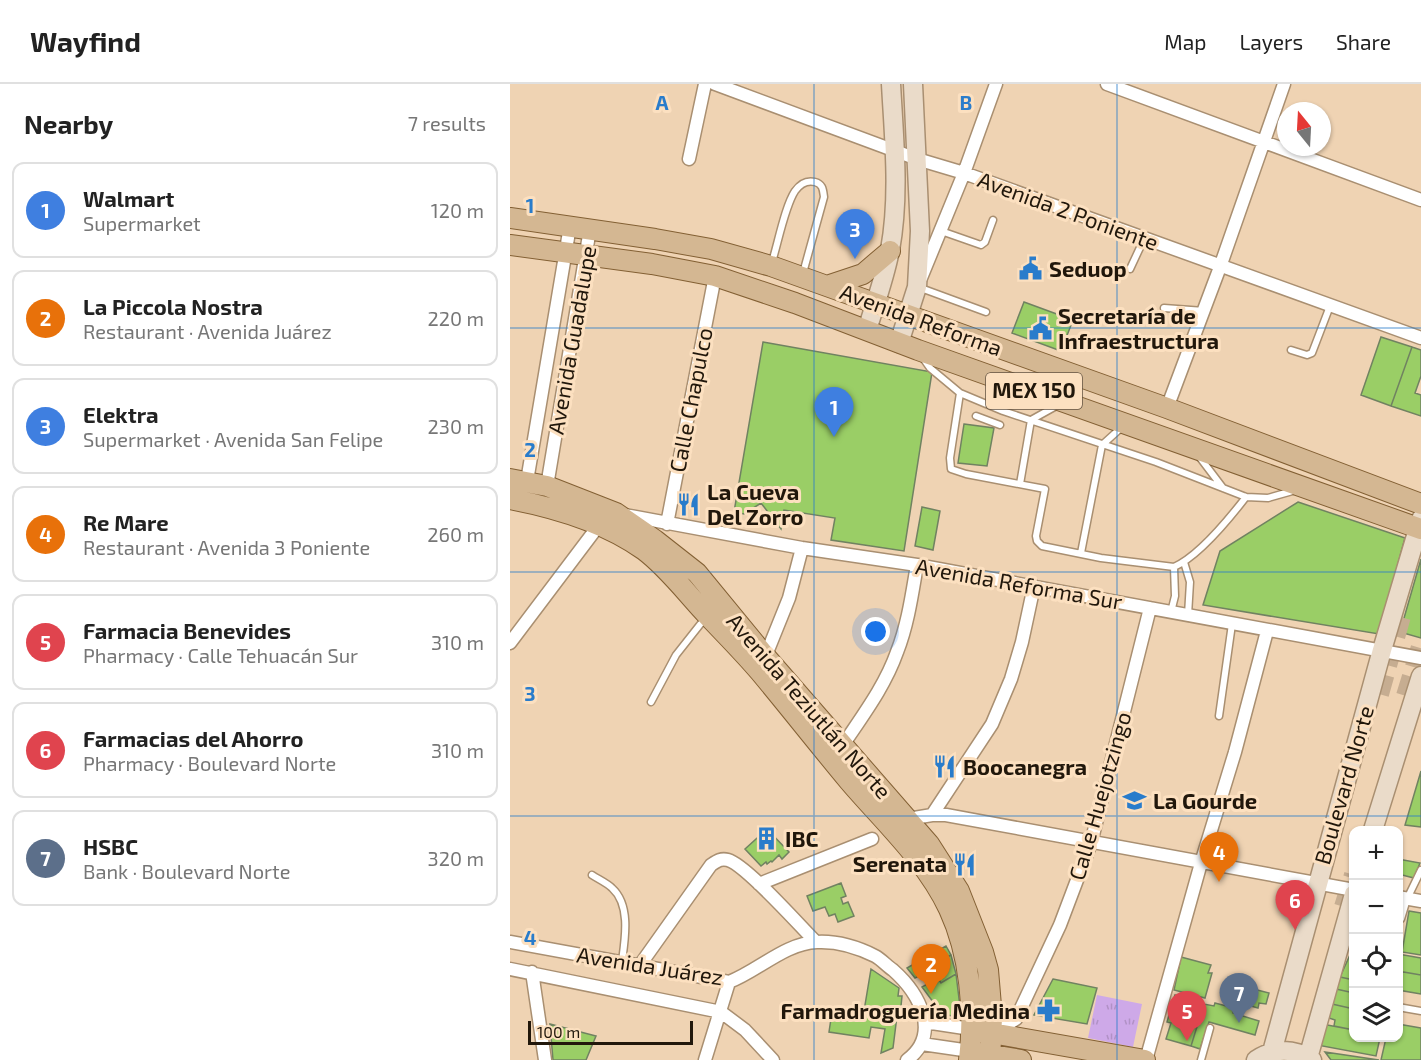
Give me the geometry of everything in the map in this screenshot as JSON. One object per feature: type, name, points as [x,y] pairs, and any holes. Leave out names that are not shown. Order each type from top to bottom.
[{"type":"main road","points":[[867,330],[890,251],[894,215],[891,84]]},
{"type":"main road","points":[[899,342],[917,287],[920,231],[913,84]]},
{"type":"main road","name":"Avenida Reforma","points":[[510,218],[711,249],[771,266],[874,305],[1167,408],[1421,504]]},
{"type":"main road","name":"Avenida Reforma","points":[[510,245],[652,264],[715,276],[1192,448],[1420,525]]},
{"type":"main road","points":[[827,286],[863,274],[890,251]]},
{"type":"main road","points":[[1071,403],[1084,379]]},
{"type":"main road","name":"Avenida Teziutlán Norte","points":[[518,480],[547,486],[616,513],[697,573],[849,781],[897,822],[929,844],[959,891],[971,916],[988,970],[993,1034],[990,1058]]},
{"type":"main road","name":"Avenida Teziutlán Norte","points":[[510,499],[549,506],[599,525],[644,550],[674,578],[707,616],[762,663],[843,745],[897,822],[948,908],[960,938],[968,975],[971,1029],[969,1055]]},
{"type":"main road","name":"Boulevard Norte","points":[[1264,1056],[1317,884],[1382,650],[1420,525]]},
{"type":"main road","name":"Boulevard Norte","points":[[1374,826],[1421,676]]},
{"type":"main road","name":"Boulevard Norte","points":[[1310,1059],[1349,912]]},
{"type":"main road","points":[[971,1029],[1145,1060]]},
{"type":"main road","points":[[1264,1056],[1290,1051],[1310,1059]]},
{"type":"main road","points":[[969,1055],[1021,1060]]},
{"type":"street","points":[[689,159],[705,84]]},
{"type":"street","name":"Avenida 2 Poniente","points":[[715,84],[916,159],[964,173],[1421,338]]},
{"type":"street","points":[[917,287],[964,173],[996,84]]},
{"type":"street","points":[[1107,84],[1421,200]]},
{"type":"street","points":[[1167,408],[1220,267],[1284,84]]},
{"type":"street","name":"Avenida Guadalupe","points":[[518,480],[554,330],[570,226]]},
{"type":"street","name":"Avenida Guadalupe","points":[[547,486],[590,229]]},
{"type":"street","name":"Calle Chapulco","points":[[667,524],[715,276]]},
{"type":"street","name":"Avenida Reforma Sur","points":[[616,513],[802,548],[917,565],[1034,586],[1421,658]]},
{"type":"street","points":[[510,643],[599,525]]},
{"type":"street","points":[[762,663],[789,598],[802,548]]},
{"type":"street","points":[[843,745],[880,689],[897,652],[909,609],[917,565]]},
{"type":"street","points":[[932,815],[992,724],[1011,679],[1034,586]]},
{"type":"street","name":"Calle Huejotzingo","points":[[993,1034],[1016,1019],[1060,925],[1091,843],[1149,608]]},
{"type":"street","points":[[510,624],[525,625]]},
{"type":"street","points":[[1145,1060],[1235,752],[1267,631]]},
{"type":"street","points":[[897,822],[932,815],[946,815],[1349,891]]},
{"type":"street","points":[[759,884],[872,839]]},
{"type":"street","points":[[640,965],[711,865],[724,859],[732,860],[759,884],[815,942]]},
{"type":"street","points":[[1403,898],[1421,901]]},
{"type":"street","name":"Avenida Juárez","points":[[510,942],[729,982],[792,948],[815,942],[831,942],[853,947],[877,957],[915,994],[925,1022],[922,1044]]},
{"type":"street","name":"Avenida Juárez","points":[[510,969],[721,1012],[744,1030],[773,1060]]},
{"type":"street","points":[[532,972],[545,1060]]},
{"type":"street","points":[[705,1060],[729,982]]},
{"type":"street","points":[[925,1022],[971,1029]]},
{"type":"street","points":[[907,1060],[922,1044],[969,1055]]},
{"type":"lane","points":[[771,266],[795,191],[807,182],[820,184],[824,197],[802,277]]},
{"type":"lane","points":[[940,231],[981,245],[985,242],[993,220]]},
{"type":"lane","points":[[1130,269],[1144,239]]},
{"type":"lane","points":[[917,287],[986,312]]},
{"type":"lane","points":[[1291,350],[1307,355],[1311,353],[1330,306]]},
{"type":"lane","points":[[1164,308],[1204,311]]},
{"type":"lane","points":[[918,350],[930,368],[960,393],[994,408],[1156,462],[1246,497],[1268,498],[1305,487]]},
{"type":"lane","points":[[960,393],[950,459],[951,469],[1045,489],[1036,536],[1039,544],[1118,560],[1174,567],[1184,562],[1225,523],[1246,497]]},
{"type":"lane","points":[[1031,420],[1071,403]]},
{"type":"lane","points":[[976,416],[1000,425]]},
{"type":"lane","points":[[1020,484],[1031,420]]},
{"type":"lane","points":[[1081,553],[1102,445],[1125,424]]},
{"type":"lane","points":[[1192,448],[1224,489]]},
{"type":"lane","points":[[1184,562],[1190,582],[1188,615]]},
{"type":"lane","points":[[1171,612],[1175,596],[1174,567]]},
{"type":"lane","points":[[651,702],[676,655],[707,616]]},
{"type":"lane","points":[[1219,716],[1232,624]]},
{"type":"lane","points":[[1403,898],[1421,870]]},
{"type":"lane","points":[[592,875],[613,889],[622,903],[625,933],[622,962]]},
{"type":"lane","points":[[1403,1008],[1421,1011]]},
{"type":"lane","points":[[1201,1060],[1210,1028]]},
{"type":"green space","points":[[1097,995],[1142,1004],[1133,1047],[1088,1038]]},
{"type":"building","points":[[1024,302],[1073,320],[1061,351],[1012,333]]},
{"type":"building","points":[[1381,337],[1412,347],[1391,406],[1361,395]]},
{"type":"building","points":[[763,342],[932,372],[904,551],[831,540],[835,518],[784,510],[781,529],[761,503],[744,514],[734,512]]},
{"type":"building","points":[[1412,347],[1421,350],[1421,376],[1415,393],[1421,395],[1421,416],[1391,406]]},
{"type":"building","points":[[964,424],[994,428],[987,466],[958,463]]},
{"type":"building","points":[[1298,502],[1405,538],[1379,634],[1203,605],[1220,551]]},
{"type":"building","points":[[922,507],[940,511],[933,550],[915,546]]},
{"type":"building","points":[[1421,559],[1421,638],[1400,632]]},
{"type":"building","points":[[1421,771],[1421,827],[1405,825]]},
{"type":"building","name":"IBC","points":[[767,829],[789,852],[782,859],[779,855],[772,862],[767,864],[766,862],[761,866],[745,849]]},
{"type":"building","points":[[1403,860],[1420,863],[1414,878],[1403,875]]},
{"type":"building","points":[[841,883],[846,896],[841,898],[843,904],[848,902],[854,916],[838,922],[835,914],[829,916],[825,907],[813,911],[807,896]]},
{"type":"building","points":[[1409,911],[1421,913],[1421,955],[1403,952]]},
{"type":"building","points":[[946,946],[951,955],[931,966],[926,957]]},
{"type":"building","points":[[951,955],[956,974],[941,983],[931,966]]},
{"type":"building","points":[[1403,955],[1421,958],[1421,975],[1403,972]]},
{"type":"building","points":[[926,957],[938,978],[928,983],[923,974],[915,978],[907,968]]},
{"type":"building","points":[[1181,957],[1211,965],[1208,973],[1212,973],[1205,998],[1174,990]]},
{"type":"building","points":[[1349,957],[1349,979],[1340,977]]},
{"type":"building","points":[[871,969],[899,988],[898,996],[902,996],[893,1048],[881,1053],[885,1029],[871,1027],[869,1038],[829,1032],[832,1012],[863,1017]]},
{"type":"building","points":[[1403,972],[1421,975],[1421,994],[1403,991]]},
{"type":"building","points":[[956,974],[961,1015],[958,1017],[942,1014],[922,987],[938,978],[941,983]]},
{"type":"building","points":[[1340,977],[1349,979],[1349,992],[1336,989]]},
{"type":"building","points":[[1053,979],[1097,988],[1087,1024],[1034,1015]]},
{"type":"building","points":[[1234,984],[1269,993],[1266,1004],[1259,1003],[1258,1008],[1230,1000]]},
{"type":"building","points":[[1336,989],[1349,992],[1349,1008],[1332,1004]]},
{"type":"building","points":[[1175,995],[1204,1004],[1191,1046],[1166,1039],[1171,1023],[1167,1022]]},
{"type":"building","points":[[1215,1003],[1234,1008],[1233,1013],[1259,1021],[1255,1035],[1209,1022],[1200,1049],[1191,1046],[1204,1004],[1214,1006]]},
{"type":"building","points":[[1332,1004],[1349,1008],[1349,1029],[1334,1026],[1335,1020],[1329,1018]]},
{"type":"building","points":[[550,1024],[596,1036],[586,1060],[553,1060]]},
{"type":"building","points":[[1322,1024],[1349,1029],[1349,1042],[1379,1042],[1376,1056],[1317,1045]]},
{"type":"building","points":[[1403,1025],[1421,1028],[1421,1060],[1381,1060],[1385,1042],[1403,1042]]},
{"type":"building","points":[[1325,1052],[1379,1060],[1331,1060]]},
{"type":"tunnel","points":[[1379,694],[1401,616]]},
{"type":"tunnel","points":[[1406,696],[1421,647]]},
{"type":"tunnel","points":[[1344,907],[1352,880]]},
{"type":"place","name":"Elektra","points":[[855,259]]},
{"type":"place","name":"Seduop","points":[[1031,269]]},
{"type":"place","name":"Secretaría de Infraestructura","points":[[1040,329]]},
{"type":"place","name":"Walmart","points":[[834,437]]},
{"type":"place","name":"La Cueva Del Zorro","points":[[689,505]]},
{"type":"place","name":"Boocanegra","points":[[945,767]]},
{"type":"place","name":"La Gourde","points":[[1135,801]]},
{"type":"place","name":"IBC","points":[[767,839]]},
{"type":"place","name":"Serenata","points":[[965,864]]},
{"type":"place","name":"Re Mare","points":[[1219,882]]},
{"type":"place","name":"Farmacias del Ahorro","points":[[1295,930]]},
{"type":"place","name":"La Piccola Nostra","points":[[931,994]]},
{"type":"place","name":"Farmadroguería Medina","points":[[1048,1011]]},
{"type":"place","name":"HSBC","points":[[1239,1023]]},
{"type":"place","name":"Farmacia Benevides","points":[[1187,1041]]}]
